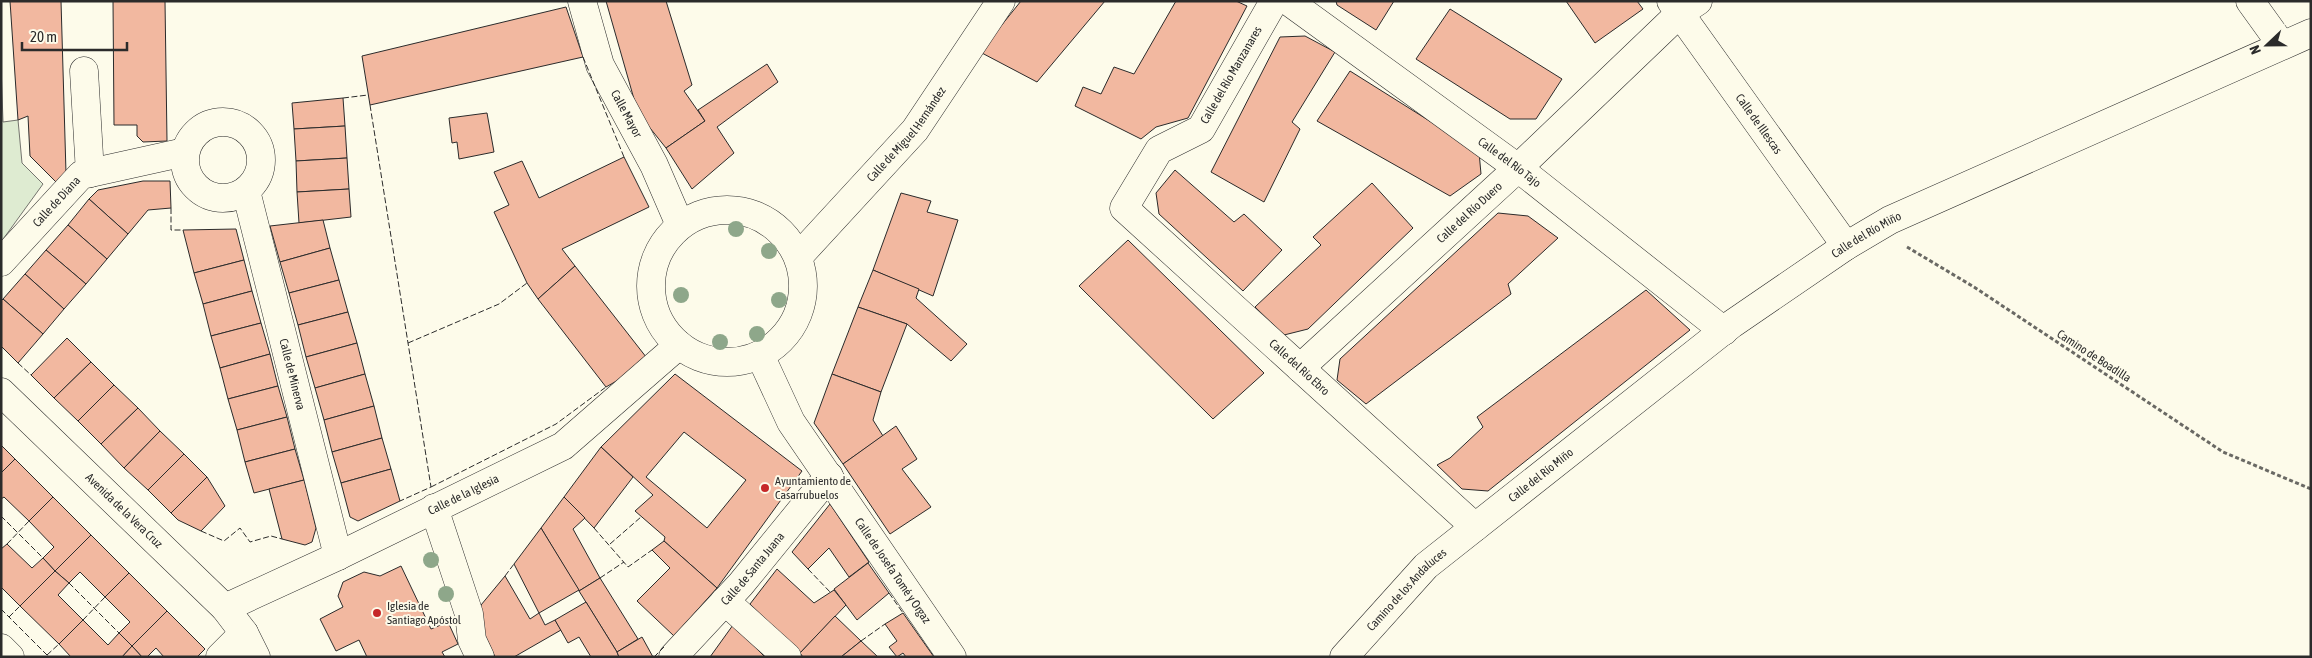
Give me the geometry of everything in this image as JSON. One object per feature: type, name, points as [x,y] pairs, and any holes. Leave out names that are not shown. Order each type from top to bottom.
[{"type":"street","name":"Calle Mayor","points":[[582,1],[600,65],[654,165],[680,225]]},
{"type":"street","name":"Calle de Miguel Hernández","points":[[798,257],[915,130],[1000,1]]},
{"type":"street","points":[[2250,1],[2280,44]]},
{"type":"street","name":"Calle del Río Tajo","points":[[1288,2],[1518,168],[1724,332]]},
{"type":"street","name":"Calle del Río Manzanares","points":[[1124,208],[1159,150],[1201,128],[1288,2]]},
{"type":"street","name":"Calle del Río Duero","points":[[1300,368],[1518,168],[1683,5]]},
{"type":"street","name":"Calle de Illescas","points":[[1683,5],[1846,246]]},
{"type":"street","name":"Calle del Río Miño","points":[[1474,527],[1724,332],[1846,246],[1872,230],[1890,220],[2280,44],[2311,33]]},
{"type":"street","points":[[84,71],[90,173]]},
{"type":"street","points":[[218,122],[242,127],[251,134],[258,145],[261,156],[258,176],[246,192],[234,197],[221,199],[207,196],[189,178],[185,165],[186,152],[190,141],[197,132],[207,125],[218,122]]},
{"type":"street","name":"Calle de Diana","points":[[1,262],[81,175],[186,152]]},
{"type":"street","name":"Calle de Minerva","points":[[246,192],[338,556]]},
{"type":"street","name":"Calle del Río Ebro","points":[[1124,208],[1474,527]]},
{"type":"street","points":[[723,209],[747,211],[768,221],[786,237],[798,257],[804,279],[802,302],[789,330],[780,342],[760,355],[740,361],[718,362],[698,356],[679,345],[664,328],[654,308],[651,285],[654,262],[664,242],[680,225],[701,214],[723,209]]},
{"type":"street","name":"Calle de la Iglesia","points":[[224,608],[338,556],[563,446],[679,345]]},
{"type":"street","name":"Calle de Josefa Tomé y Orgaz","points":[[760,355],[791,422],[952,657]]},
{"type":"street","name":"Avenida de la Vera Cruz","points":[[1,392],[224,608],[250,645]]},
{"type":"street","name":"Calle de Santa Juana","points":[[672,657],[725,601],[829,476]]},
{"type":"street","points":[[434,508],[469,614],[472,640],[480,657]]},
{"type":"street","name":"Camino de los Andaluces","points":[[1344,657],[1426,566],[1474,527]]},
{"type":"street","points":[[725,601],[787,657]]},
{"type":"street","points":[[220,657],[250,645]]},
{"type":"street","points":[[1,648],[10,657]]},
{"type":"path","name":"Camino de Boadilla","points":[[1872,230],[1903,245],[1974,288],[2223,452],[2311,489]]},
{"type":"green space","points":[[1,65],[3,122],[18,120],[22,163],[43,184],[1,242]]},
{"type":"building","points":[[10,1],[61,1],[66,173],[57,183],[30,156],[28,116],[18,120]]},
{"type":"building","points":[[113,1],[165,1],[167,141],[143,142],[137,136],[137,125],[114,125]]},
{"type":"building","points":[[606,1],[666,1],[692,85],[684,91],[705,121],[666,148],[638,113]]},
{"type":"building","points":[[1021,1],[1105,1],[1037,82],[980,52]]},
{"type":"building","points":[[1176,1],[1236,1],[1247,6],[1188,118],[1156,127],[1141,139],[1075,106],[1083,87],[1101,94],[1114,67],[1134,74]]},
{"type":"building","points":[[1336,1],[1394,1],[1376,30],[1337,5]]},
{"type":"building","points":[[1566,1],[1637,1],[1643,9],[1595,43]]},
{"type":"building","points":[[566,7],[583,57],[370,105],[362,56]]},
{"type":"building","points":[[1450,9],[1562,79],[1536,119],[1510,119],[1416,59]]},
{"type":"building","points":[[1305,36],[1335,52],[1292,122],[1300,129],[1264,202],[1211,172],[1280,37]]},
{"type":"building","points":[[767,64],[778,82],[717,127],[734,153],[692,189],[666,148],[705,121],[698,110]]},
{"type":"building","points":[[1350,71],[1479,152],[1481,174],[1450,196],[1317,121]]},
{"type":"building","points":[[343,98],[345,126],[294,129],[292,103]]},
{"type":"building","points":[[487,113],[494,152],[459,159],[457,142],[452,143],[449,118]]},
{"type":"building","points":[[345,126],[347,158],[296,161],[294,129]]},
{"type":"building","points":[[624,157],[649,207],[562,249],[575,266],[538,299],[527,283],[494,212],[509,205],[494,172],[522,161],[539,198]]},
{"type":"building","points":[[347,158],[349,189],[297,192],[296,161]]},
{"type":"building","points":[[1175,170],[1234,222],[1244,214],[1282,250],[1243,291],[1159,214],[1156,193]]},
{"type":"building","points":[[143,181],[170,181],[171,208],[148,210],[128,234],[89,199],[98,190]]},
{"type":"building","points":[[1372,183],[1413,228],[1308,329],[1284,335],[1255,307],[1321,245],[1313,237]]},
{"type":"building","points":[[349,189],[351,217],[299,223],[297,192]]},
{"type":"building","points":[[901,193],[931,201],[927,212],[958,220],[933,296],[873,270]]},
{"type":"building","points":[[89,199],[128,234],[107,259],[68,225]]},
{"type":"building","points":[[1498,213],[1528,216],[1558,238],[1508,284],[1511,294],[1366,404],[1337,380],[1340,359]]},
{"type":"building","points":[[323,220],[330,248],[280,262],[270,226]]},
{"type":"building","points":[[68,225],[107,259],[86,284],[46,250]]},
{"type":"building","points":[[236,229],[244,260],[194,273],[183,230]]},
{"type":"building","points":[[1128,240],[1264,373],[1213,419],[1079,286]]},
{"type":"building","points":[[330,248],[339,280],[289,293],[280,262]]},
{"type":"building","points":[[46,250],[86,284],[64,309],[25,274]]},
{"type":"building","points":[[244,260],[252,291],[203,304],[194,273]]},
{"type":"building","points":[[575,266],[650,362],[606,387],[538,299]]},
{"type":"building","points":[[873,270],[919,289],[916,298],[967,344],[951,361],[907,324],[858,307]]},
{"type":"building","points":[[25,274],[64,309],[43,334],[3,299]]},
{"type":"building","points":[[339,280],[348,312],[298,325],[289,293]]},
{"type":"building","points":[[1646,290],[1690,330],[1488,491],[1462,489],[1437,465],[1450,458],[1483,427],[1477,417]]},
{"type":"building","points":[[252,291],[261,323],[211,336],[203,304]]},
{"type":"building","points":[[3,299],[43,334],[18,363],[1,346],[1,301]]},
{"type":"building","points":[[858,307],[907,324],[881,392],[832,374]]},
{"type":"building","points":[[348,312],[357,343],[306,357],[298,325]]},
{"type":"building","points":[[261,323],[270,354],[220,368],[211,336]]},
{"type":"building","points":[[67,338],[91,362],[54,398],[31,375]]},
{"type":"building","points":[[357,343],[365,374],[315,388],[306,357]]},
{"type":"building","points":[[270,354],[278,386],[228,399],[220,368]]},
{"type":"building","points":[[91,362],[114,385],[78,421],[54,398]]},
{"type":"building","points":[[365,374],[374,406],[324,420],[315,388]]},
{"type":"building","name":"Ayuntamiento de Casarrubuelos","points":[[675,374],[802,471],[717,588],[664,541],[665,537],[635,511],[653,495],[601,447]],"holes":[[[684,432],[746,480],[707,528],[646,477]]]},
{"type":"building","points":[[832,374],[881,392],[873,420],[883,436],[843,464],[814,423]]},
{"type":"building","points":[[114,385],[138,408],[101,444],[78,421]]},
{"type":"building","points":[[278,386],[287,417],[237,430],[228,399]]},
{"type":"building","points":[[374,406],[382,438],[332,452],[324,420]]},
{"type":"building","points":[[138,408],[160,431],[124,468],[101,444]]},
{"type":"building","points":[[287,417],[295,449],[245,462],[237,430]]},
{"type":"building","points":[[896,426],[917,459],[902,469],[931,507],[890,534],[843,464]]},
{"type":"building","points":[[160,431],[184,454],[148,490],[124,468]]},
{"type":"building","points":[[382,438],[391,469],[341,483],[332,452]]},
{"type":"building","points":[[1,445],[15,459],[1,473]]},
{"type":"building","points":[[601,447],[633,477],[594,528],[564,497]]},
{"type":"building","points":[[295,449],[304,480],[254,493],[245,462]]},
{"type":"building","points":[[184,454],[207,477],[171,513],[148,490]]},
{"type":"building","points":[[15,459],[53,497],[29,521],[4,497],[1,499],[1,473]]},
{"type":"building","points":[[391,469],[400,501],[358,521],[350,517],[341,483]]},
{"type":"building","points":[[207,477],[225,506],[201,531],[178,520],[171,513]]},
{"type":"building","points":[[304,480],[316,528],[312,542],[305,545],[282,539],[269,489]]},
{"type":"building","points":[[53,497],[91,535],[55,571],[43,558],[54,547],[29,521]]},
{"type":"building","points":[[564,497],[585,518],[573,529],[600,578],[579,591],[541,528]]},
{"type":"building","points":[[830,504],[869,562],[849,577],[829,548],[808,569],[792,552]]},
{"type":"building","points":[[541,528],[579,590],[539,613],[514,564]]},
{"type":"building","points":[[91,535],[129,573],[105,597],[80,572],[69,583],[55,571]]},
{"type":"building","points":[[664,541],[717,588],[674,636],[637,601],[670,568],[652,550]]},
{"type":"building","points":[[7,544],[32,568],[43,558],[55,571],[20,606],[1,587],[1,549]]},
{"type":"building","points":[[868,563],[889,593],[857,620],[834,589]]},
{"type":"building","name":"Iglesia de Santiago Apóstol","points":[[401,566],[431,629],[448,622],[458,644],[442,652],[445,657],[367,657],[359,640],[336,651],[320,619],[343,607],[338,596],[343,582],[364,572],[380,576]]},
{"type":"building","points":[[777,569],[814,603],[834,590],[846,605],[800,653],[750,604]]},
{"type":"building","points":[[55,571],[69,583],[58,595],[83,620],[59,644],[20,606]]},
{"type":"building","points":[[129,573],[167,611],[132,646],[119,633],[130,622],[105,597]]},
{"type":"building","points":[[505,576],[530,619],[539,613],[545,625],[555,620],[561,630],[514,657],[495,657],[477,618],[481,605]]},
{"type":"building","points":[[600,578],[638,639],[617,652],[579,591]]},
{"type":"building","points":[[586,602],[619,657],[591,657],[579,637],[568,643],[555,620]]},
{"type":"building","points":[[167,611],[205,649],[197,657],[164,657],[156,648],[147,657],[142,657],[132,646]]},
{"type":"building","points":[[903,613],[934,657],[906,657],[903,653],[897,657],[889,647],[897,641],[885,624]]},
{"type":"building","points":[[835,616],[861,641],[841,657],[803,657],[800,653]]},
{"type":"building","points":[[83,620],[108,645],[119,633],[132,646],[122,657],[71,657],[59,644]]},
{"type":"building","points":[[733,625],[765,657],[710,657]]},
{"type":"building","points":[[642,637],[653,657],[619,657],[617,652]]},
{"type":"building","points":[[861,641],[878,657],[841,657]]},
{"type":"building","points":[[132,646],[142,657],[122,657]]},
{"type":"fence","points":[[583,57],[624,157]]},
{"type":"fence","points":[[343,98],[368,95]]},
{"type":"fence","points":[[370,105],[431,487],[400,501]]},
{"type":"fence","points":[[171,208],[171,230],[183,230]]},
{"type":"fence","points":[[408,343],[499,304],[527,283]]},
{"type":"fence","points":[[18,363],[31,375]]},
{"type":"fence","points":[[431,487],[556,424],[606,387]]},
{"type":"fence","points":[[1,516],[43,558]]},
{"type":"fence","points":[[610,544],[641,517]]},
{"type":"fence","points":[[7,544],[29,521]]},
{"type":"fence","points":[[201,531],[224,541],[240,528],[250,542],[271,536],[282,539]]},
{"type":"fence","points":[[594,528],[628,567],[652,550]]},
{"type":"fence","points":[[600,578],[624,562]]},
{"type":"fence","points":[[505,576],[514,564]]},
{"type":"fence","points":[[808,569],[831,593]]},
{"type":"fence","points":[[69,583],[119,633]]},
{"type":"fence","points":[[889,593],[903,613]]},
{"type":"fence","points":[[83,620],[105,597]]},
{"type":"fence","points":[[9,617],[20,606]]},
{"type":"fence","points":[[1,609],[49,657]]},
{"type":"fence","points":[[861,641],[885,624]]},
{"type":"fence","points":[[47,655],[59,644]]},
{"type":"fence","points":[[654,657],[664,647]]},
{"type":"place","name":"Ayuntamiento de Casarrubuelos","points":[[765,488]]},
{"type":"place","name":"Iglesia de Santiago Apóstol","points":[[377,613]]}]
